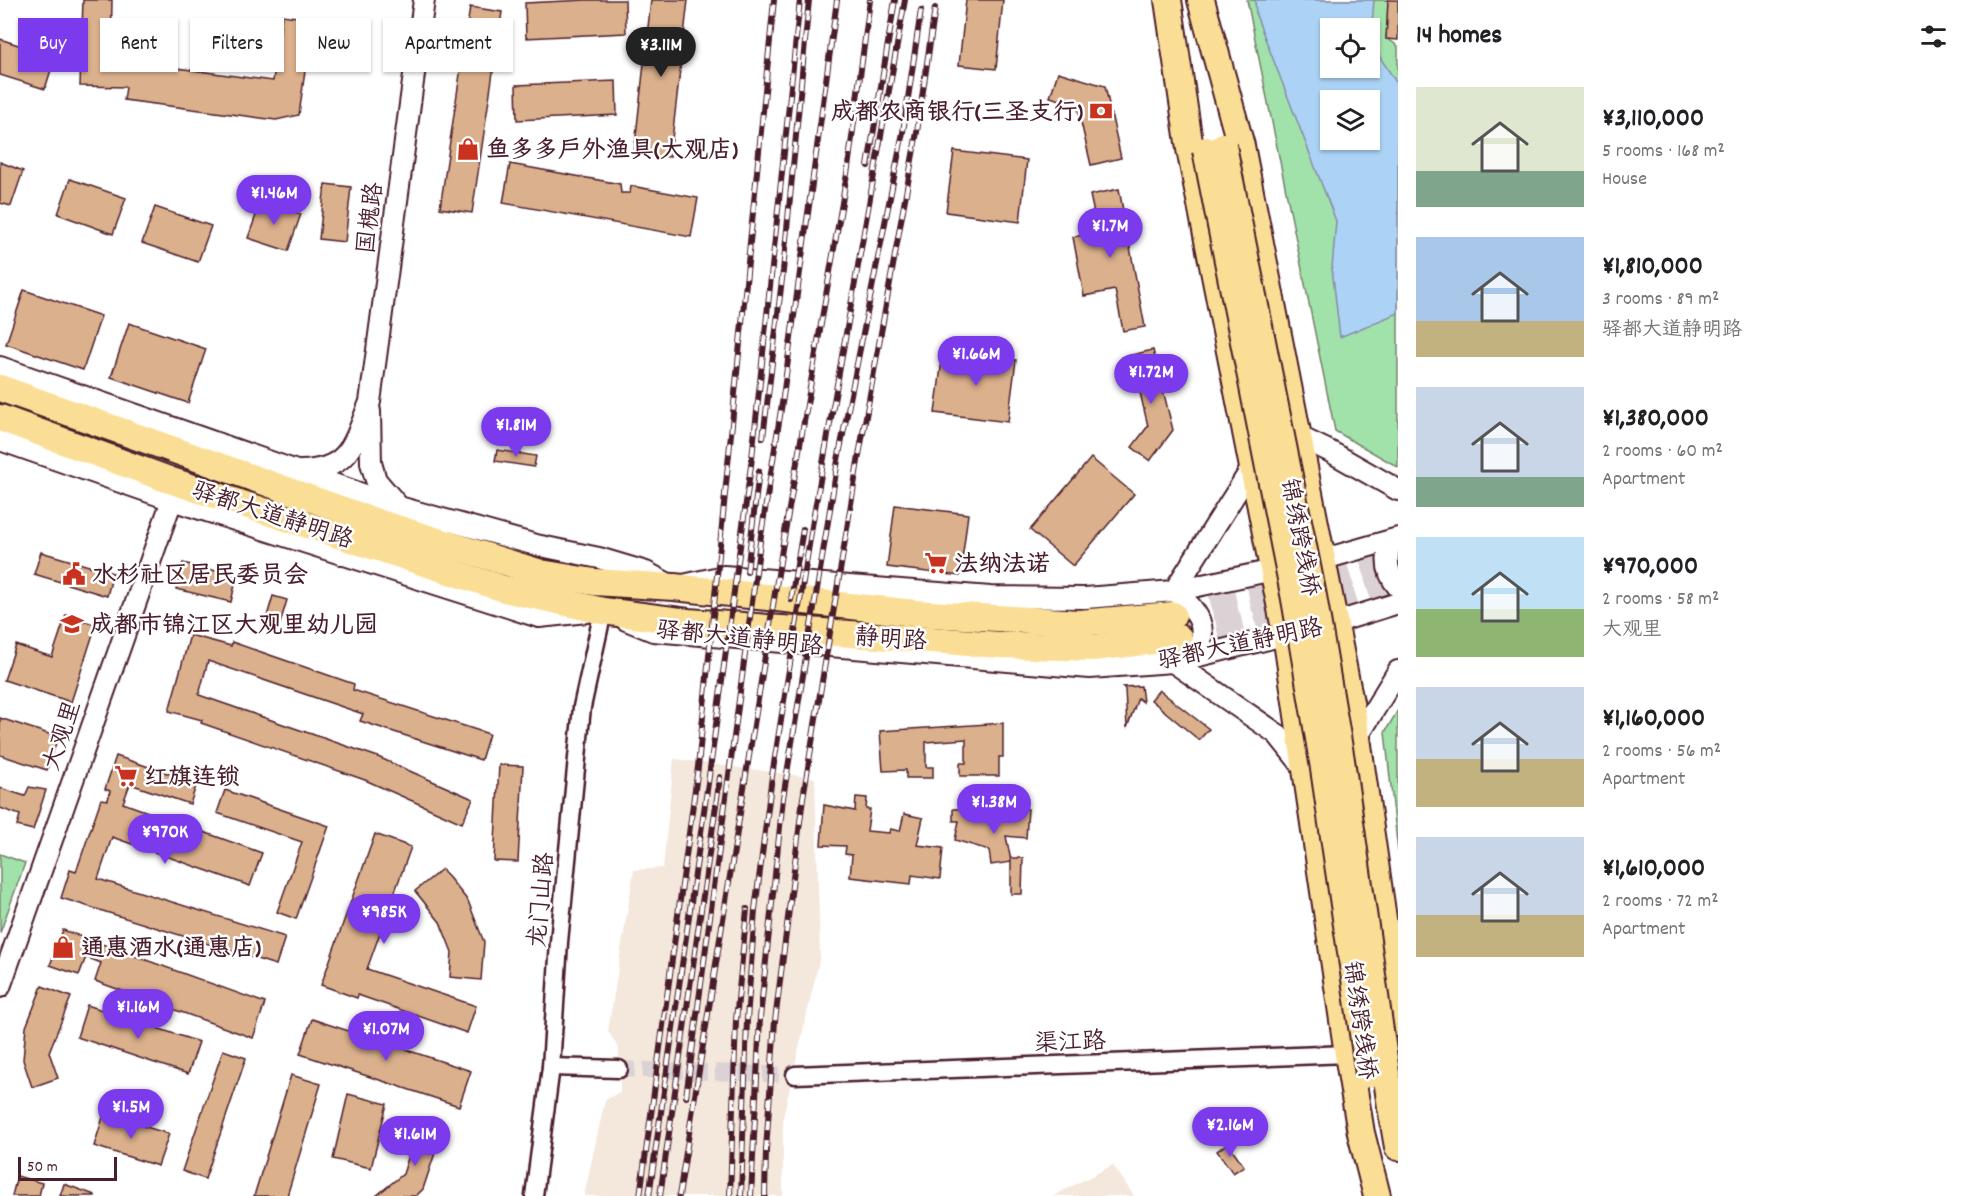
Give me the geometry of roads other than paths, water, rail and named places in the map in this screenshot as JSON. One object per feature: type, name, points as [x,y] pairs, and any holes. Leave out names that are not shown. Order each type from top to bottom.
[{"type":"main road","points":[[1169,0],[1214,148]]},
{"type":"main road","points":[[1169,0],[1190,149],[1286,634],[1348,1054],[1361,1133],[1377,1196]]},
{"type":"main road","points":[[1200,0],[1214,148]]},
{"type":"main road","points":[[1200,0],[1241,147],[1357,738],[1398,1023]]},
{"type":"main road","name":"锦绣跨线桥","points":[[1214,148],[1315,607],[1341,760],[1383,1109]]},
{"type":"main road","name":"驿都大道静明路","points":[[0,388],[369,519],[509,564],[541,573],[594,582],[674,587]]},
{"type":"main road","name":"驿都大道静明路","points":[[0,418],[169,480],[504,589],[603,611]]},
{"type":"main road","name":"静明路","points":[[674,587],[915,613],[1079,623],[1178,633]]},
{"type":"main road","name":"静明路","points":[[603,611],[699,623],[999,645],[1093,648],[1178,633]]},
{"type":"main road","points":[[1383,1109],[1398,1147]]},
{"type":"main road","points":[[1382,1196],[1383,1109]]},
{"type":"street","name":"国槐路","points":[[292,471],[317,471],[336,464],[354,441],[370,402],[424,0]]},
{"type":"street","points":[[0,367],[399,507],[536,545],[599,558],[646,572],[674,587]]},
{"type":"street","points":[[370,402],[371,463],[376,480],[399,507]]},
{"type":"street","points":[[1298,436],[1398,490]]},
{"type":"street","points":[[0,440],[172,500],[539,617],[603,611]]},
{"type":"street","points":[[1178,633],[1253,466]]},
{"type":"street","name":"大观里","points":[[0,987],[172,500]]},
{"type":"street","points":[[1178,633],[1274,570],[1321,560],[1395,538]]},
{"type":"street","points":[[1395,538],[1387,552],[1388,568],[1392,580],[1398,587]]},
{"type":"street","name":"驿都大道静明路","points":[[1178,633],[1286,634],[1334,623],[1398,603]]},
{"type":"street","name":"龙门山路","points":[[534,1196],[551,1067],[559,942],[582,707],[603,611]]},
{"type":"street","points":[[1178,633],[1277,734],[1305,769]]},
{"type":"street","points":[[1357,738],[1398,671]]},
{"type":"street","name":"渠江路","points":[[795,1075],[1348,1054]]},
{"type":"street","points":[[551,1067],[619,1069]]},
{"type":"water","points":[[1255,0],[1374,0],[1372,18],[1320,18],[1320,78],[1380,78],[1380,57],[1398,85],[1398,313],[1340,337],[1332,268],[1336,221],[1256,15]]},
{"type":"tunnel","points":[[1173,615],[1320,584],[1398,559]]},
{"type":"tunnel","points":[[1179,638],[1325,606],[1398,582]]},
{"type":"tunnel","points":[[619,1069],[795,1075]]},
{"type":"railway","points":[[640,1196],[698,767],[774,0]]},
{"type":"railway","points":[[649,1196],[752,458],[800,0]]},
{"type":"railway","points":[[763,438],[783,271],[809,0]]},
{"type":"railway","points":[[686,1097],[760,542],[783,397],[837,0]]},
{"type":"railway","points":[[679,1196],[782,549],[848,168],[870,0]]},
{"type":"railway","points":[[868,166],[895,0]]},
{"type":"railway","points":[[741,1196],[747,1020],[755,910],[772,776],[813,520],[905,0]]},
{"type":"railway","points":[[765,1196],[775,1021],[803,798],[858,461],[917,132],[935,8]]},
{"type":"railway","points":[[751,1196],[760,1018],[783,798],[838,460],[903,132],[921,10]]},
{"type":"railway","points":[[747,572],[759,471]]},
{"type":"railway","points":[[791,600],[803,529]]},
{"type":"railway","points":[[660,1196],[720,777]]},
{"type":"railway","points":[[730,1196],[736,1020],[747,909]]},
{"type":"place","name":"成都农商银行(三圣支行)","points":[[1101,111]]},
{"type":"place","name":"鱼多多户外渔具(大观店)","points":[[468,149]]},
{"type":"place","name":"法纳法诺","points":[[936,563]]},
{"type":"place","name":"水杉社区居民委员会","points":[[74,574]]},
{"type":"place","name":"成都市锦江区大观里幼儿园","points":[[72,624]]},
{"type":"place","name":"红旗连锁","points":[[126,776]]},
{"type":"place","name":"通惠酒水(通惠店)","points":[[63,947]]}]
